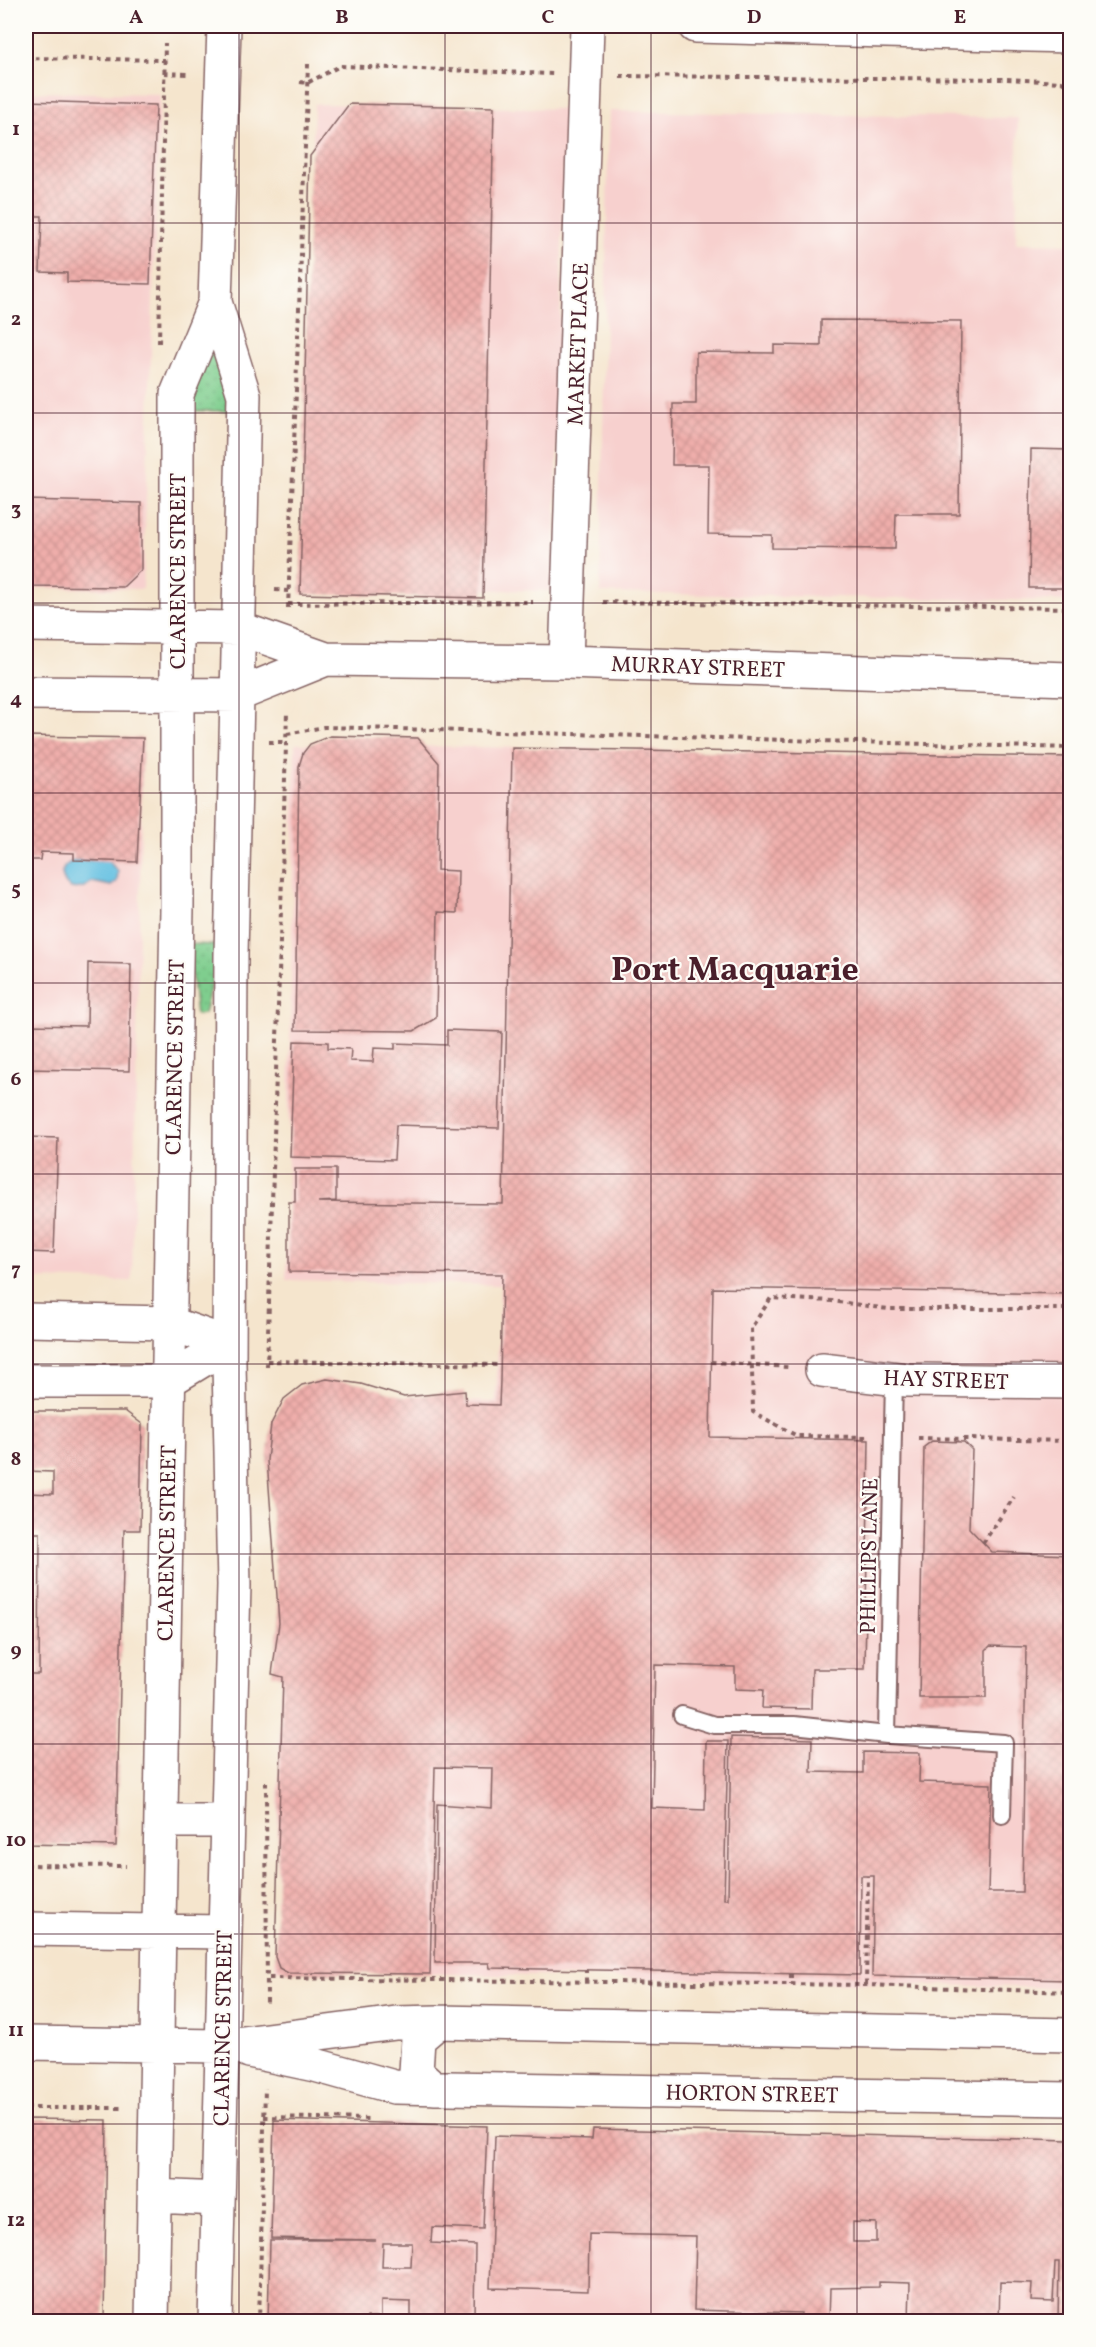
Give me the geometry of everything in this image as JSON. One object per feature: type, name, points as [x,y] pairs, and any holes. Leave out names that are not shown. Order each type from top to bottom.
[{"type":"street","name":"CLARENCE STREET","points":[[215,2322],[234,1585],[229,1344],[231,955],[244,395],[215,302],[224,26]]},
{"type":"street","name":"MARKET PLACE","points":[[566,662],[587,26]]},
{"type":"street","points":[[695,26],[1008,30],[1071,36]]},
{"type":"street","name":"CLARENCE STREET","points":[[152,2322],[177,907],[177,394],[215,302]]},
{"type":"street","name":"MURRAY STREET","points":[[26,625],[238,628],[326,659],[566,662],[1071,679]]},
{"type":"street","name":"MURRAY STREET","points":[[26,693],[237,695],[326,659]]},
{"type":"street","points":[[26,1320],[169,1323],[229,1344]]},
{"type":"street","points":[[26,1381],[168,1381],[229,1344]]},
{"type":"street","name":"HAY STREET","points":[[822,1370],[894,1378],[1071,1382]]},
{"type":"street","points":[[162,1821],[228,1821]]},
{"type":"street","points":[[26,1929],[224,1932]]},
{"type":"street","points":[[434,2088],[416,2072],[418,2039],[438,2022]]},
{"type":"street","name":"HORTON STREET","points":[[26,2043],[221,2046],[396,2023],[438,2022],[1071,2034]]},
{"type":"street","name":"HORTON STREET","points":[[221,2046],[315,2065],[394,2087],[1071,2099]]},
{"type":"street","points":[[155,2196],[218,2199]]},
{"type":"lane","name":"PHILLIPS LANE","points":[[887,1735],[894,1378]]},
{"type":"lane","points":[[682,1715],[714,1725],[794,1725],[887,1735],[1004,1743],[1002,1815]]},
{"type":"path","points":[[159,347],[165,44]]},
{"type":"path","points":[[26,58],[165,60]]},
{"type":"path","points":[[288,615],[308,64]]},
{"type":"path","points":[[300,82],[307,83],[340,66],[556,74]]},
{"type":"path","points":[[164,73],[191,75]]},
{"type":"path","points":[[611,75],[1005,79],[1062,82],[1071,88]]},
{"type":"path","points":[[288,604],[536,602]]},
{"type":"path","points":[[594,602],[1071,608]]},
{"type":"path","points":[[287,734],[324,727],[1071,748]]},
{"type":"path","points":[[266,1373],[287,728]]},
{"type":"path","points":[[278,742],[287,742]]},
{"type":"path","points":[[267,1361],[501,1365]]},
{"type":"path","points":[[711,1362],[761,1364]]},
{"type":"path","points":[[983,1543],[1014,1497]]},
{"type":"path","points":[[266,1777],[269,1978],[267,2017]]},
{"type":"path","points":[[26,1865],[128,1866]]},
{"type":"path","points":[[866,1985],[868,1876]]},
{"type":"path","points":[[586,1970],[586,1982]]},
{"type":"path","points":[[791,1974],[791,1985]]},
{"type":"path","points":[[269,1978],[866,1985],[1071,1992]]},
{"type":"path","points":[[945,1988],[945,1997]]},
{"type":"path","points":[[260,2322],[265,2077]]},
{"type":"path","points":[[26,2108],[123,2108]]},
{"type":"path","points":[[258,2128],[264,2128]]},
{"type":"shaded area","points":[[26,92],[160,94],[143,589],[26,588]]},
{"type":"shaded area","points":[[314,104],[565,109],[554,591],[301,586]]},
{"type":"shaded area","points":[[609,111],[1018,118],[1016,243],[1070,244],[1070,601],[600,593]]},
{"type":"shaded area","points":[[26,736],[143,738],[132,1281],[26,1279]]},
{"type":"shaded area","points":[[295,744],[1070,757],[1070,1988],[275,1970],[286,1397],[496,1402],[500,1285],[286,1280]]},
{"type":"shaded area","points":[[272,2131],[1070,2147],[1070,2321],[268,2322]]},
{"type":"green space","points":[[207,341],[219,341],[228,411],[194,411],[194,396]]},
{"type":"green space","points":[[188,944],[220,945],[204,1014],[196,1015]]},
{"type":"water","points":[[74,860],[108,861],[118,871],[117,881],[111,886],[92,882],[77,889],[69,887],[63,879],[62,872],[65,866]]},
{"type":"building","points":[[26,101],[156,105],[150,284],[67,282],[67,273],[40,272],[42,216],[26,216]]},
{"type":"building","points":[[349,104],[494,107],[483,598],[300,594],[310,156]]},
{"type":"building","points":[[821,320],[961,321],[959,514],[896,514],[895,549],[772,548],[772,535],[708,534],[709,465],[672,465],[673,404],[696,404],[696,352],[774,353],[774,345],[821,346]]},
{"type":"building","points":[[1031,449],[1070,450],[1070,588],[1029,588]]},
{"type":"building","points":[[26,500],[141,503],[141,570],[123,587],[26,586]]},
{"type":"building","points":[[26,736],[143,738],[137,862],[74,860],[74,853],[41,852],[40,860],[26,860]]},
{"type":"building","points":[[330,736],[418,738],[439,763],[437,870],[458,871],[457,913],[438,912],[436,1018],[414,1031],[295,1030],[299,766],[303,753],[310,744]]},
{"type":"building","points":[[512,748],[1070,757],[1070,1294],[713,1288],[710,1437],[869,1440],[865,1669],[812,1669],[811,1709],[762,1708],[763,1690],[735,1689],[735,1667],[655,1665],[652,1808],[705,1810],[706,1741],[728,1741],[724,1899],[728,1899],[731,1737],[812,1739],[811,1772],[863,1773],[863,1752],[920,1753],[919,1782],[991,1784],[988,1892],[1022,1892],[1026,1647],[990,1646],[986,1650],[986,1698],[919,1698],[924,1447],[932,1441],[964,1442],[972,1450],[969,1528],[992,1552],[1070,1555],[1070,1980],[872,1976],[874,1876],[861,1876],[860,1975],[490,1968],[489,1963],[435,1963],[437,1804],[492,1808],[493,1768],[435,1767],[430,1974],[288,1973],[279,1968],[275,1957],[283,1677],[272,1674],[279,1623],[267,1460],[271,1424],[284,1399],[302,1385],[327,1379],[361,1384],[404,1397],[465,1391],[466,1404],[499,1405],[500,1381],[502,1274],[289,1272],[289,1202],[295,1202],[295,1169],[336,1169],[336,1201],[318,1202],[503,1204]]},
{"type":"building","points":[[88,963],[131,964],[129,1071],[26,1069],[26,1025],[87,1026]]},
{"type":"building","points":[[447,1030],[502,1032],[499,1128],[396,1125],[394,1160],[290,1157],[294,1041],[328,1042],[328,1048],[351,1049],[350,1061],[373,1062],[374,1048],[395,1049],[395,1043],[447,1045]]},
{"type":"building","points":[[26,1137],[58,1138],[54,1253],[26,1252]]},
{"type":"building","points":[[26,1411],[125,1411],[142,1424],[140,1530],[124,1530],[116,1846],[26,1844],[26,1674],[39,1674],[40,1533],[26,1533],[26,1493],[53,1494],[53,1472],[26,1471]]},
{"type":"building","points":[[26,2119],[107,2120],[104,2322],[26,2322]]},
{"type":"building","points":[[274,2120],[487,2126],[483,2229],[432,2227],[431,2243],[475,2245],[474,2319],[411,2318],[411,2302],[381,2301],[381,2317],[367,2317],[367,2322],[268,2322],[270,2240],[376,2240],[271,2238]],"holes":[[[383,2243],[412,2243],[411,2267],[382,2267]]]},
{"type":"building","points":[[593,2129],[1070,2140],[1070,2322],[1058,2322],[1059,2262],[1055,2262],[1053,2302],[1031,2301],[1032,2283],[1000,2282],[999,2322],[909,2322],[910,2283],[879,2282],[879,2287],[830,2288],[829,2322],[801,2322],[801,2313],[694,2310],[696,2236],[589,2234],[588,2291],[490,2288],[495,2136],[592,2139]],"holes":[[[853,2222],[876,2223],[876,2242],[853,2242]]]},
{"type":"district","name":"Port Macquarie","points":[[735,968]]}]
